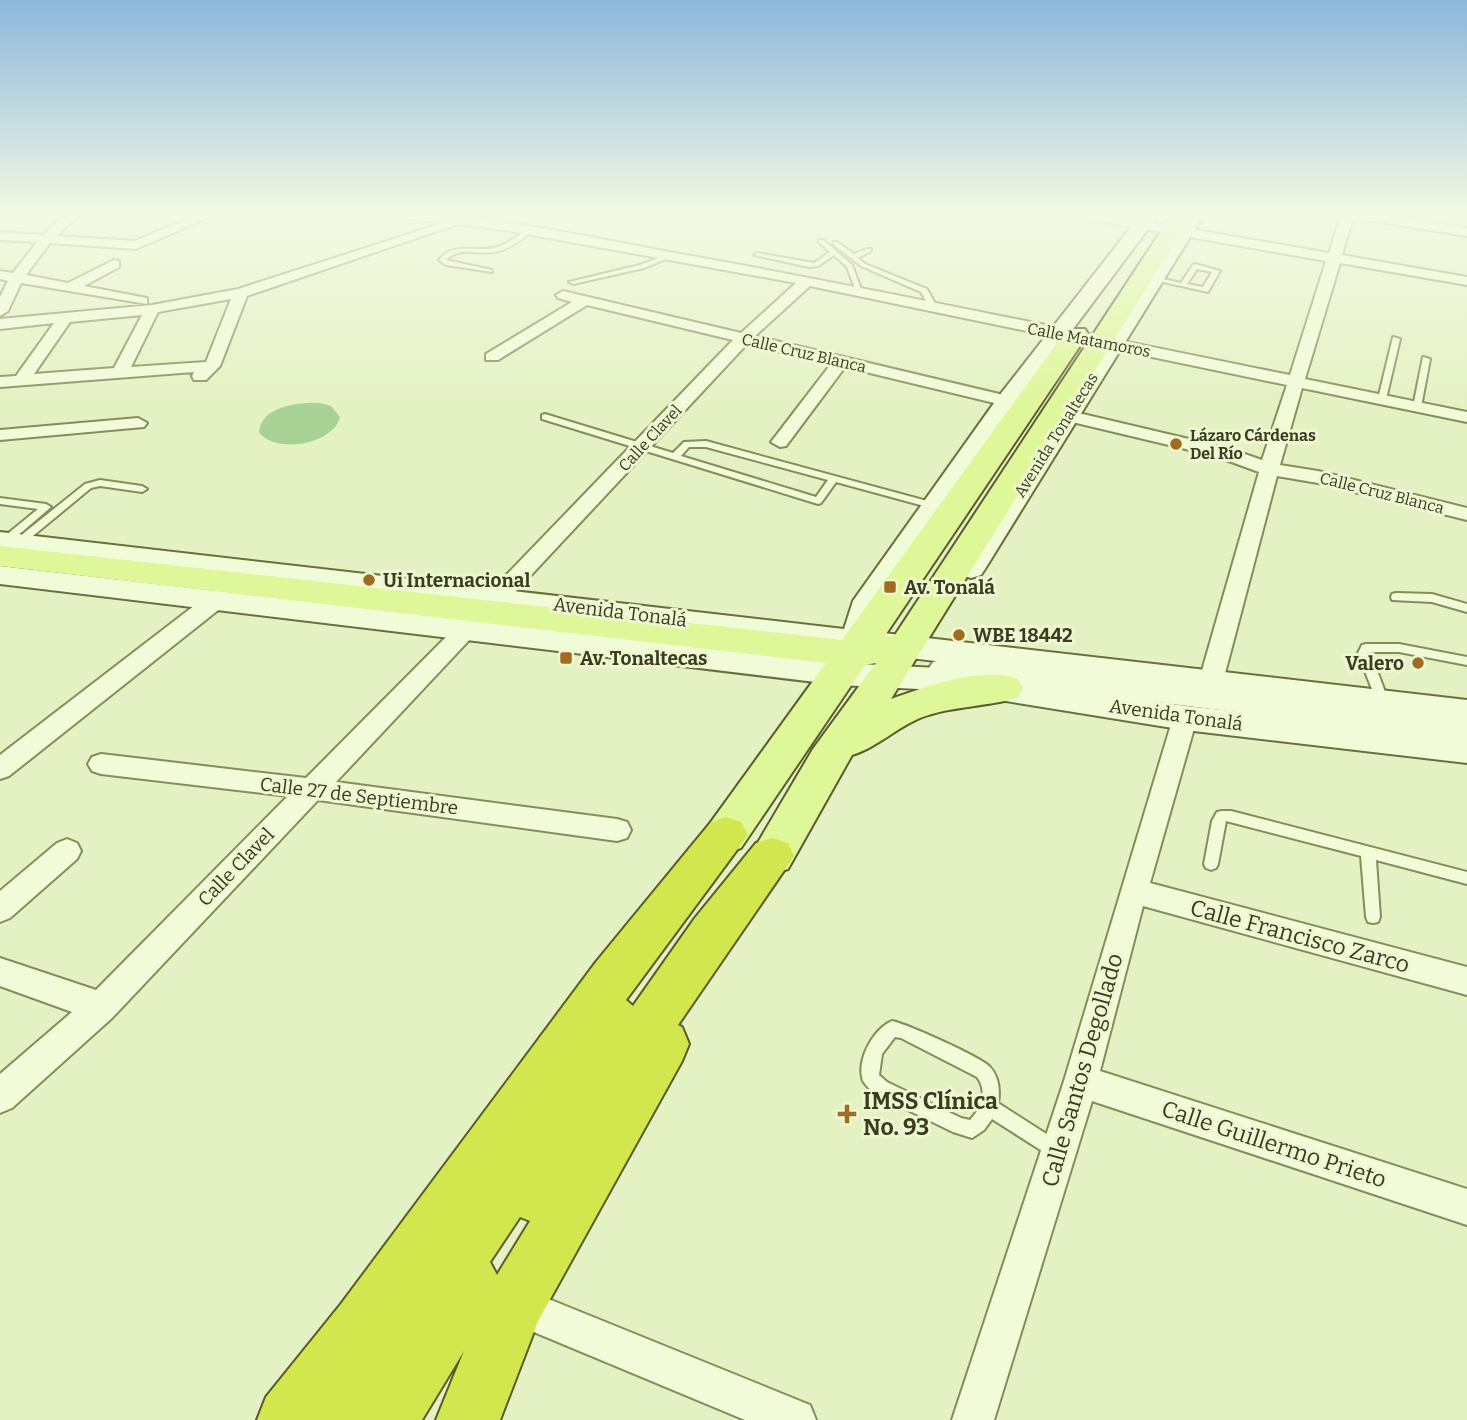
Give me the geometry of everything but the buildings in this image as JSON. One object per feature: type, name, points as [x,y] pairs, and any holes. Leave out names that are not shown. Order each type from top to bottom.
[{"type":"highway","points":[[468,1420],[514,1304],[749,846]]},
{"type":"highway","points":[[289,1420],[363,1326],[613,978],[749,846]]},
{"type":"highway","points":[[352,1420],[405,1335],[522,1165],[749,846]]},
{"type":"highway","points":[[385,1420],[456,1307],[712,933],[749,846]]},
{"type":"main road","name":"Avenida Tonaltecas","points":[[749,846],[851,656],[1038,409],[1126,279]]},
{"type":"main road","name":"Avenida Tonaltecas","points":[[749,846],[827,760],[885,678],[1038,409]]},
{"type":"main road","name":"Avenida Tonalá","points":[[5,546],[131,582],[180,570],[235,585],[851,656],[905,646]]},
{"type":"main road","name":"Avenida Tonalá","points":[[851,656],[885,678]]},
{"type":"main road","points":[[827,760],[867,727],[907,706],[946,695],[1004,688]]},
{"type":"street","points":[[0,310],[16,279]]},
{"type":"street","points":[[25,279],[152,306],[264,279]]},
{"type":"street","points":[[71,287],[85,279]]},
{"type":"street","points":[[0,324],[128,310],[241,293],[282,279]]},
{"type":"street","name":"Calle Matamoros","points":[[797,279],[1467,417]]},
{"type":"street","name":"Avenida Tonaltecas","points":[[851,656],[864,608],[935,506],[1038,409],[1086,339],[1154,279]]},
{"type":"street","points":[[1210,681],[1295,381],[1329,279]]},
{"type":"street","name":"Calle Clavel","points":[[497,598],[744,338],[807,281]]},
{"type":"street","points":[[0,382],[206,371],[241,293]]},
{"type":"street","name":"Calle Cruz Blanca","points":[[563,295],[1221,452],[1269,469],[1318,477],[1467,514]]},
{"type":"street","points":[[492,357],[585,300]]},
{"type":"street","points":[[119,374],[152,306]]},
{"type":"street","points":[[21,381],[65,318]]},
{"type":"street","points":[[780,442],[841,362]]},
{"type":"street","points":[[0,435],[138,424]]},
{"type":"street","name":"Avenida Tonalá","points":[[5,546],[180,570]]},
{"type":"street","name":"Avenida Tonalá","points":[[0,575],[497,598],[851,656]]},
{"type":"street","points":[[0,769],[235,585]]},
{"type":"street","name":"Avenida Tonalá","points":[[235,585],[466,631],[851,656]]},
{"type":"street","name":"Calle Clavel","points":[[0,1096],[100,1007],[466,631]]},
{"type":"street","name":"Avenida Tonalá","points":[[905,646],[1210,681],[1391,722],[1467,750]]},
{"type":"street","points":[[941,668],[1467,732]]},
{"type":"street","name":"Avenida Tonalá","points":[[885,678],[938,679],[1185,718],[1391,722],[1467,712]]},
{"type":"street","name":"Calle Santos Degollado","points":[[973,1420],[1082,1081],[1133,891],[1185,718]]},
{"type":"street","name":"Calle 27 de Septiembre","points":[[101,764],[617,830]]},
{"type":"street","points":[[0,909],[67,850]]},
{"type":"street","name":"Calle Francisco Zarco","points":[[1133,891],[1467,981]]},
{"type":"street","points":[[0,972],[100,1007]]},
{"type":"street","name":"Calle Guillermo Prieto","points":[[1082,1081],[1467,1207]]},
{"type":"street","points":[[514,1304],[795,1420]]},
{"type":"lane","points":[[573,282],[585,279]]},
{"type":"lane","points":[[856,279],[860,292]]},
{"type":"lane","points":[[895,279],[923,291],[933,307]]},
{"type":"lane","points":[[1155,279],[1182,285]]},
{"type":"lane","points":[[1382,399],[1396,340]]},
{"type":"lane","points":[[1417,407],[1426,359]]},
{"type":"lane","points":[[545,417],[818,501],[833,479]]},
{"type":"lane","points":[[674,458],[687,444],[706,443],[935,506]]},
{"type":"lane","points":[[5,546],[88,486],[100,483],[142,489]]},
{"type":"lane","points":[[0,501],[46,507],[5,546]]},
{"type":"lane","points":[[1396,597],[1432,598],[1467,608]]},
{"type":"lane","points":[[1391,722],[1364,653],[1366,648],[1399,648],[1467,660]]},
{"type":"lane","points":[[1211,864],[1222,816],[1467,878]]},
{"type":"lane","points":[[1368,851],[1373,917]]},
{"type":"lane","points":[[891,1029],[903,1031],[983,1070],[991,1079],[994,1088],[988,1106],[980,1123],[972,1129],[959,1126],[881,1088],[871,1079],[869,1067],[883,1035],[891,1029]]},
{"type":"lane","points":[[988,1106],[1059,1152]]},
{"type":"green space","points":[[302,403],[331,406],[340,417],[327,434],[316,440],[278,443],[259,432],[261,423],[274,411]]},
{"type":"place","name":"Lázaro Cárdenas Del Río","points":[[1176,444]]},
{"type":"place","name":"Ui Internacional","points":[[369,580]]},
{"type":"place","name":"Av. Tonalá","points":[[890,587]]},
{"type":"place","name":"WBE 18442","points":[[959,635]]},
{"type":"place","name":"Av. Tonaltecas","points":[[566,658]]},
{"type":"place","name":"Valero","points":[[1418,663]]},
{"type":"place","name":"IMSS Clínica No. 93","points":[[847,1114]]}]
